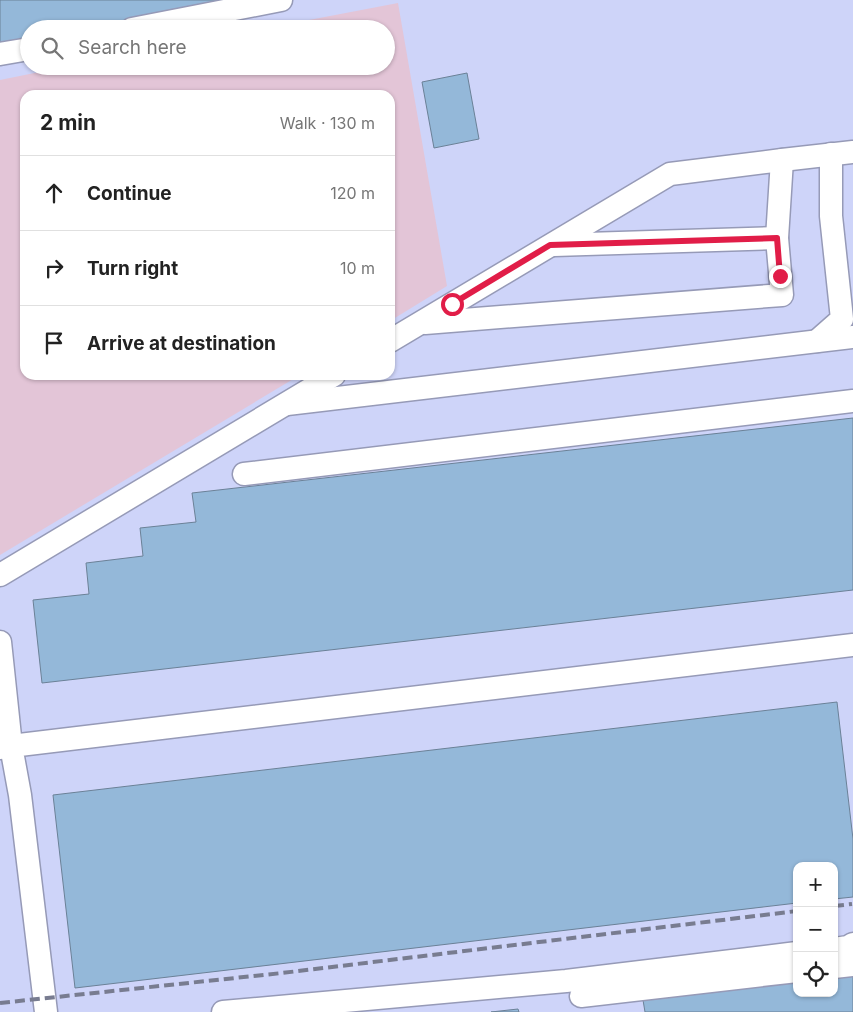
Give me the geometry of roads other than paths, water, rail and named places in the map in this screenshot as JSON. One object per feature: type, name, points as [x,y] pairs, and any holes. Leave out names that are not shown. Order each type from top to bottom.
[{"type":"lane","points":[[178,20],[281,0]]},
{"type":"lane","points":[[0,54],[20,51]]},
{"type":"lane","points":[[395,338],[670,174],[842,153],[832,216],[842,319],[817,341]]},
{"type":"lane","points":[[419,324],[782,295],[777,238],[782,160]]},
{"type":"lane","points":[[550,245],[777,238]]},
{"type":"lane","points":[[287,404],[853,337]]},
{"type":"lane","points":[[0,575],[326,380]]},
{"type":"lane","points":[[244,474],[853,401]]},
{"type":"lane","points":[[0,642],[6,747],[20,795],[46,1012]]},
{"type":"lane","points":[[6,747],[853,646]]},
{"type":"lane","points":[[838,948],[853,944]]},
{"type":"lane","points":[[577,996],[793,954]]},
{"type":"lane","points":[[838,967],[853,965]]},
{"type":"lane","points":[[223,1012],[577,996],[793,971]]},
{"type":"railway","points":[[838,906],[852,904]]},
{"type":"railway","points":[[0,1003],[282,973],[793,911]]}]
